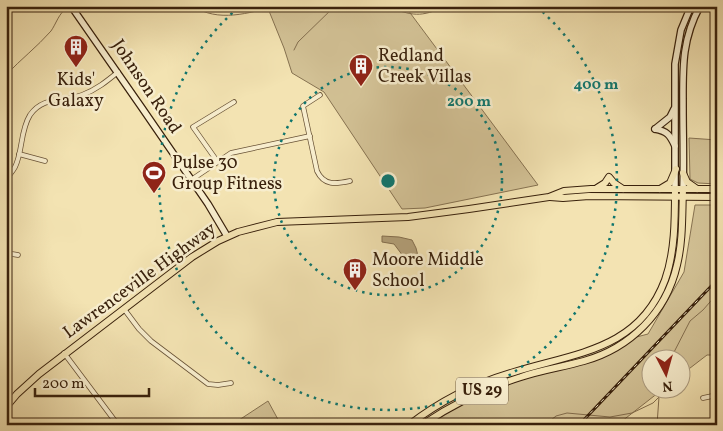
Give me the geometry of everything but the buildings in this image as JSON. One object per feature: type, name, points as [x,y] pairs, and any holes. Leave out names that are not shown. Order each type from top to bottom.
[{"type":"main road","name":"Johnson Road","points":[[71,6],[118,72],[227,236]]},
{"type":"main road","points":[[682,215],[676,170],[676,49],[681,30],[691,6]]},
{"type":"main road","points":[[679,193],[683,174],[682,64],[689,30],[700,6]]},
{"type":"main road","points":[[675,106],[670,117],[655,129],[664,130],[670,135],[676,147]]},
{"type":"main road","points":[[660,189],[670,183],[676,170]]},
{"type":"main road","points":[[682,215],[698,193],[687,182],[683,174]]},
{"type":"main road","points":[[591,189],[599,188],[609,177],[619,188],[624,189]]},
{"type":"main road","name":"Lawrenceville Highway","points":[[549,197],[564,191],[591,189],[660,189],[679,193]]},
{"type":"main road","name":"Lawrenceville Highway","points":[[698,193],[717,189]]},
{"type":"main road","name":"Lawrenceville Highway","points":[[6,407],[30,381],[64,353],[192,257],[227,236],[252,227],[277,222],[408,217],[549,197],[654,197],[679,193],[717,196]]},
{"type":"main road","name":"US 29","points":[[422,425],[446,409],[484,390],[609,343],[640,319],[659,292],[669,265],[679,193]]},
{"type":"main road","points":[[654,197],[668,202],[675,211]]},
{"type":"main road","name":"US 29","points":[[409,425],[442,402],[491,380],[552,365],[584,361],[615,348],[638,332],[657,310],[668,292],[678,264],[682,215]]},
{"type":"main road","points":[[650,306],[657,310]]},
{"type":"main road","points":[[442,402],[446,409]]},
{"type":"street","points":[[6,180],[15,168],[24,130],[31,115],[43,103],[54,99],[80,96],[90,92],[118,72]]},
{"type":"street","points":[[320,95],[303,106],[317,171],[327,182],[335,184],[350,181]]},
{"type":"street","points":[[217,161],[193,127],[234,102]]},
{"type":"street","points":[[191,180],[231,153],[310,136]]},
{"type":"street","points":[[19,154],[45,160]]},
{"type":"street","points":[[6,252],[18,255]]},
{"type":"street","points":[[124,309],[151,341],[208,384],[231,383]]},
{"type":"street","points":[[64,353],[118,425]]},
{"type":"street","points":[[703,398],[717,394]]},
{"type":"shaded area","points":[[267,6],[405,6],[538,185],[425,208],[402,209],[324,92],[292,73]]},
{"type":"shaded area","points":[[689,138],[717,140],[717,184],[698,183],[690,179]]},
{"type":"shaded area","points":[[695,205],[717,205],[717,355],[707,355],[690,368],[690,348],[640,348],[640,398],[652,398],[617,425],[413,425],[437,402],[564,356],[648,334],[684,272]]},
{"type":"shaded area","points":[[382,236],[412,240],[418,256],[416,259],[403,256],[394,244],[382,242]]},
{"type":"shaded area","points":[[268,401],[281,425],[237,425],[236,422]]},
{"type":"waterway","points":[[193,6],[203,11],[223,15],[244,14],[276,6]]},
{"type":"waterway","points":[[294,50],[298,42],[335,6]]},
{"type":"waterway","points":[[386,6],[410,14],[423,14],[446,6]]},
{"type":"waterway","points":[[6,75],[51,31],[59,16],[66,9]]},
{"type":"waterway","points":[[676,348],[690,321],[717,294]]},
{"type":"waterway","points":[[545,425],[556,416],[567,413],[610,417],[632,413],[653,403],[658,398]]},
{"type":"waterway","points":[[657,425],[659,398]]},
{"type":"railway","points":[[579,425],[717,280]]},
{"type":"place","name":"Kids' Galaxy","points":[[76,68]]},
{"type":"place","name":"Redland Creek Villas","points":[[361,87]]},
{"type":"place","name":"Pulse 30 Group Fitness","points":[[154,194]]},
{"type":"place","name":"Moore Middle School","points":[[355,291]]}]
